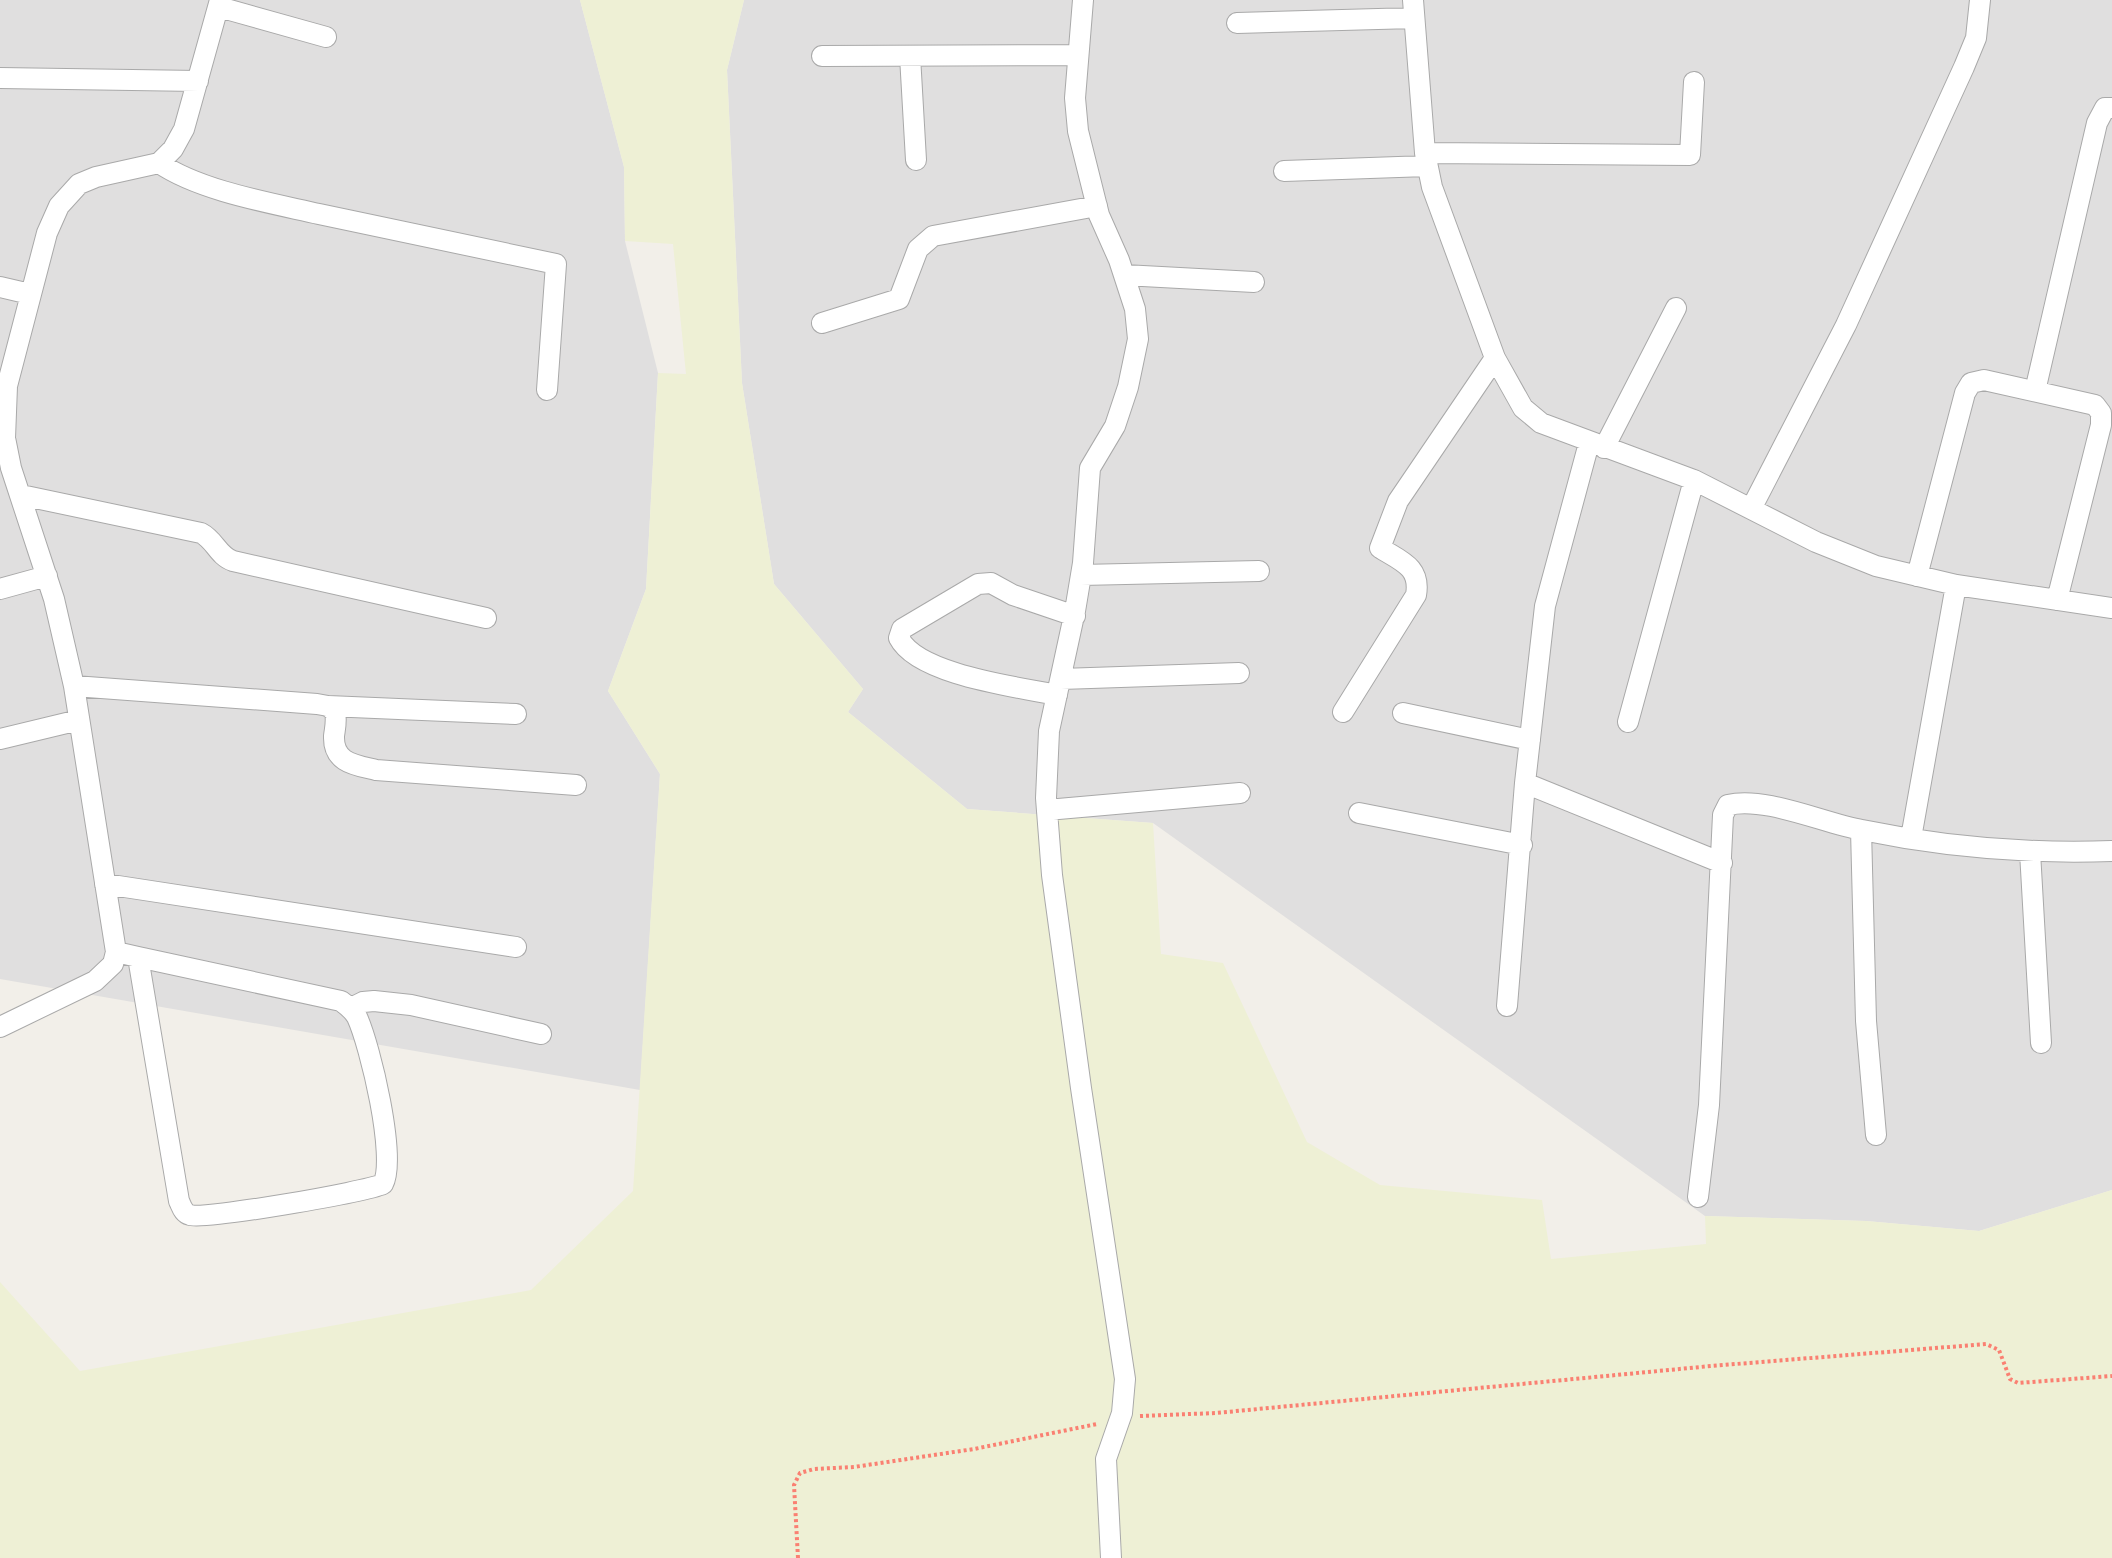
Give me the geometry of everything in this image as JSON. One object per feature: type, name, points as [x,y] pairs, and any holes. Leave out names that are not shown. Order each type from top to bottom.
[{"type":"street","points":[[1083,0],[1075,98],[1078,131],[1097,206],[1135,309],[1138,339],[1128,387],[1115,426],[1090,468],[1081,575],[1075,616],[1048,740],[1047,810],[1052,875],[1079,1076],[1125,1379],[1125,1396],[1106,1460],[1111,1558]]},
{"type":"street","points":[[1752,509],[1846,326],[1964,67],[1976,38],[1980,0]]},
{"type":"street","points":[[0,1027],[95,981],[113,964],[116,952],[74,686],[47,576],[21,495],[6,469],[3,387],[47,233],[59,206],[79,184],[96,177],[159,163],[173,149],[184,129],[219,3],[326,37]]},
{"type":"street","points":[[1237,23],[1413,9],[1426,159],[1432,187],[1495,358],[1523,408],[1541,423],[1694,480],[1816,542],[1876,566],[1956,585],[2112,608]]},
{"type":"street","points":[[822,56],[1078,55]]},
{"type":"street","points":[[910,56],[916,160]]},
{"type":"street","points":[[0,78],[198,81]]},
{"type":"street","points":[[1284,171],[1426,159],[1690,155],[1694,82]]},
{"type":"street","points":[[2034,391],[2097,123],[2105,108],[2112,108]]},
{"type":"street","points":[[159,163],[174,173],[197,182],[274,204],[556,264],[548,390]]},
{"type":"street","points":[[822,323],[900,298],[918,249],[933,236],[1097,206]]},
{"type":"street","points":[[1124,275],[1254,282]]},
{"type":"street","points":[[0,287],[30,294]]},
{"type":"street","points":[[1507,1006],[1522,845],[1525,783],[1545,606],[1597,445],[1676,309]]},
{"type":"street","points":[[1343,712],[1416,595],[1418,582],[1413,569],[1380,548],[1398,501],[1495,358]]},
{"type":"street","points":[[1917,576],[1965,393],[1971,383],[1984,380],[2095,405],[2101,413],[2101,425],[2057,600]]},
{"type":"street","points":[[1628,722],[1694,480]]},
{"type":"street","points":[[21,495],[201,533],[209,537],[220,554],[234,561],[486,618]]},
{"type":"street","points":[[1081,575],[1259,571]]},
{"type":"street","points":[[0,589],[47,576]]},
{"type":"street","points":[[1075,616],[1012,595],[991,584],[978,584],[902,629],[899,638],[904,648],[955,674],[1059,687],[1239,673]]},
{"type":"street","points":[[1911,838],[1956,585]]},
{"type":"street","points":[[74,686],[124,687],[328,706],[516,714]]},
{"type":"street","points":[[328,706],[335,712],[334,746],[337,755],[348,763],[376,770],[576,786]]},
{"type":"street","points":[[1403,713],[1530,740]]},
{"type":"street","points":[[0,739],[79,720]]},
{"type":"street","points":[[1525,783],[1722,863]]},
{"type":"street","points":[[1047,810],[1240,794]]},
{"type":"street","points":[[1698,1197],[1709,1105],[1723,815],[1728,805],[1740,802],[1861,830],[2006,851],[2112,852]]},
{"type":"street","points":[[1359,813],[1522,845]]},
{"type":"street","points":[[1861,830],[1866,1021],[1876,1135]]},
{"type":"street","points":[[2030,852],[2041,1043]]},
{"type":"street","points":[[105,884],[516,947]]},
{"type":"street","points":[[116,952],[341,1001],[351,1008],[366,1043],[380,1100],[387,1176],[382,1184],[229,1214],[190,1215],[183,1211],[179,1201],[138,957]]},
{"type":"street","points":[[351,1008],[374,1000],[411,1005],[541,1034]]},
{"type":"path","points":[[798,1558],[794,1485],[800,1473],[814,1469],[854,1467],[974,1449],[1141,1416],[1216,1413],[1711,1366],[1986,1344],[1999,1350],[2010,1379],[2018,1383],[2067,1377],[2112,1376]]},
{"type":"shaded area","points":[[0,0],[580,0],[624,167],[625,241],[658,373],[646,589],[608,691],[660,774],[640,1090],[0,979]]},
{"type":"shaded area","points":[[744,0],[2112,0],[2112,1190],[1979,1231],[1866,1221],[1705,1216],[1153,823],[967,809],[848,712],[863,689],[774,584],[742,383],[727,70]]},
{"type":"green space","points":[[580,0],[744,0],[727,70],[742,383],[774,584],[863,689],[848,712],[967,809],[1153,823],[1161,954],[1223,963],[1307,1142],[1380,1185],[1542,1200],[1551,1259],[1706,1244],[1705,1216],[1866,1221],[1979,1231],[2112,1190],[2112,1558],[0,1558],[0,1282],[80,1371],[531,1290],[633,1191],[660,774],[608,691],[646,589],[658,373],[686,374],[673,244],[625,241],[624,167]]}]
